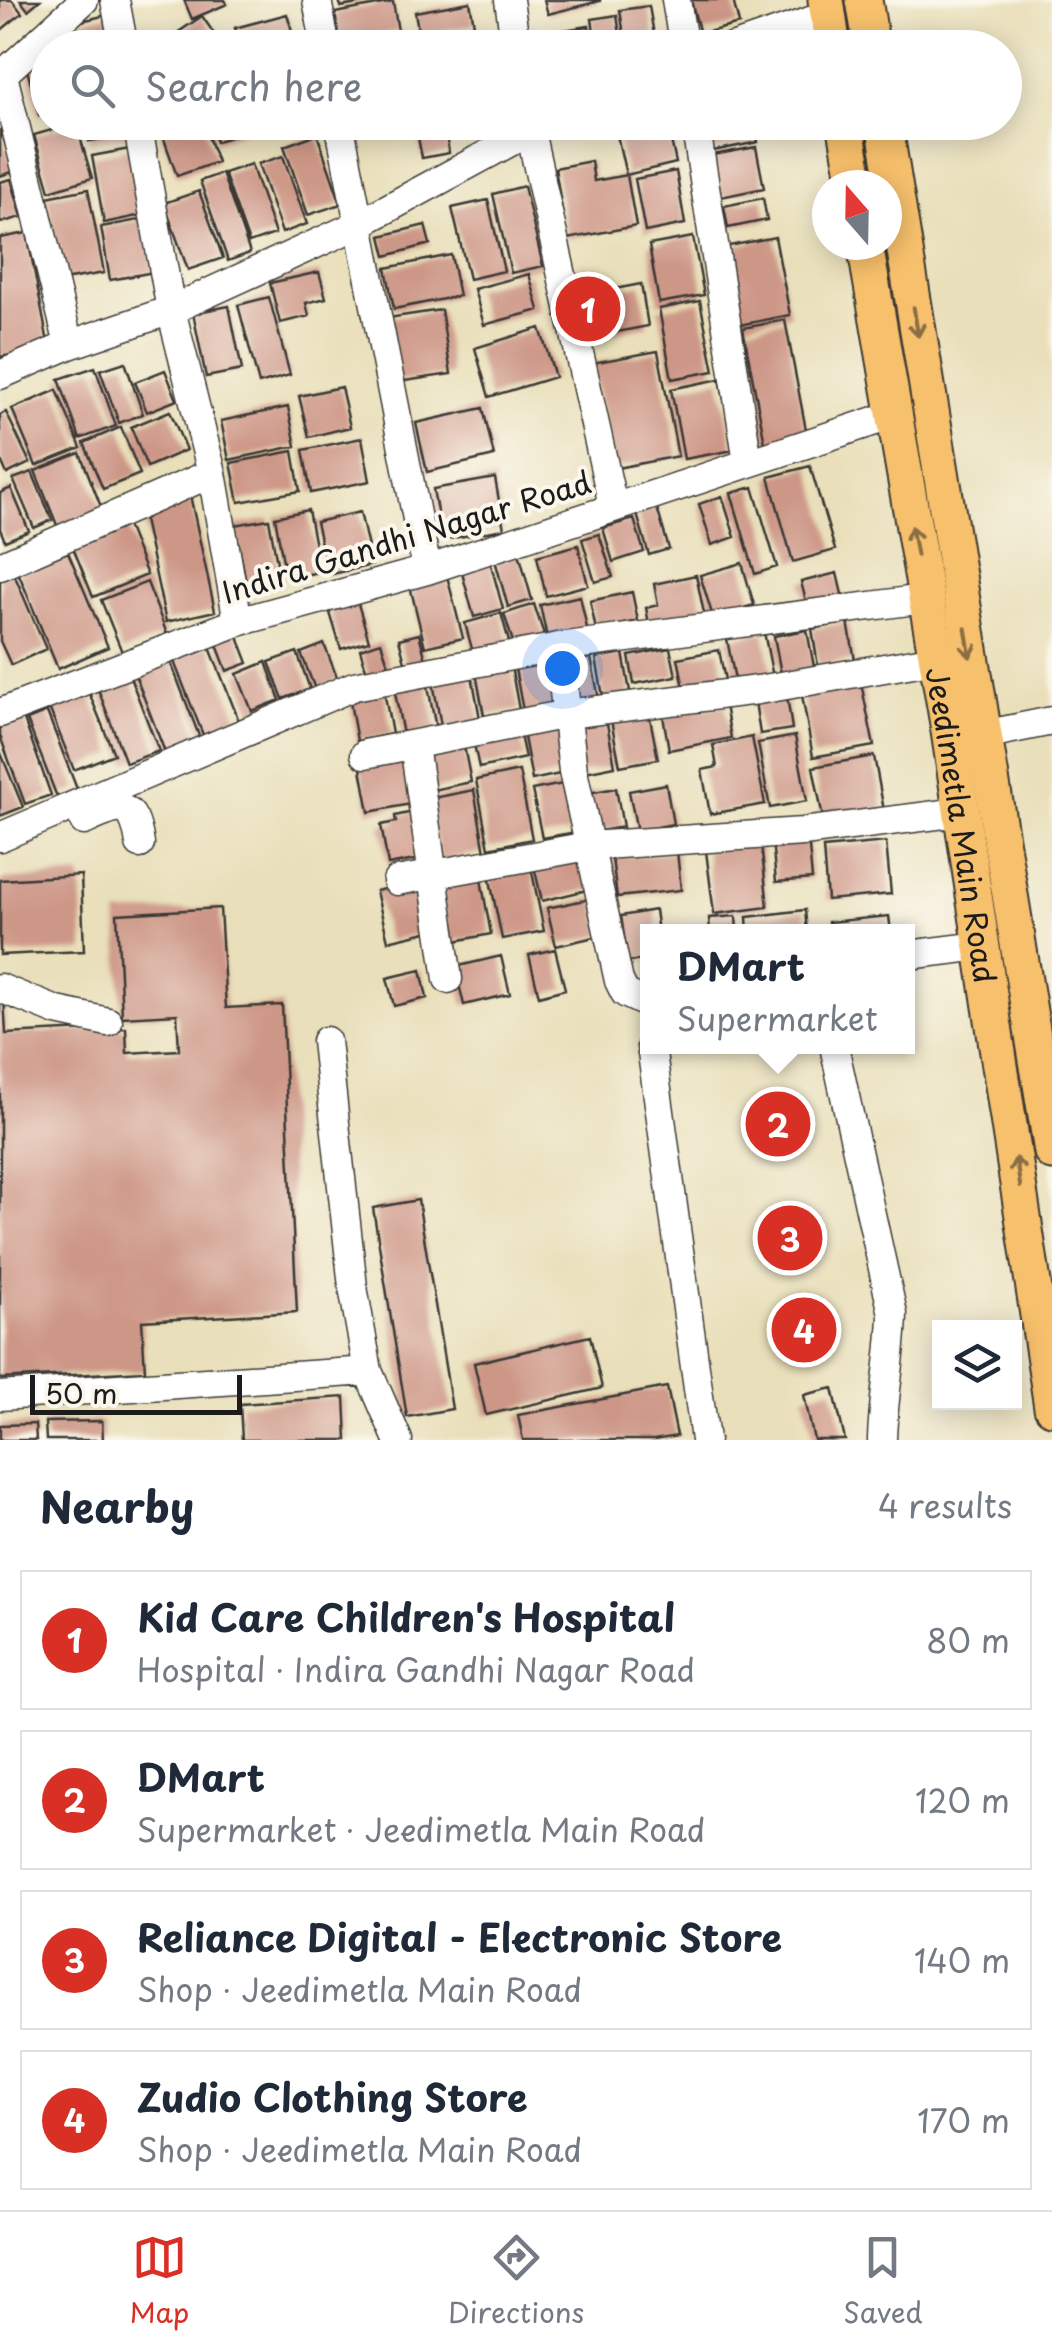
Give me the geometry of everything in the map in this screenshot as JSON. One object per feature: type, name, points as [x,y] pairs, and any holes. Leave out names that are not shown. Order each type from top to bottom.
[{"type":"main road","points":[[864,0],[869,30]]},
{"type":"main road","points":[[849,140],[854,170]]},
{"type":"main road","name":"Jeedimetla Main Road","points":[[887,140],[1052,1152]]},
{"type":"main road","name":"Jeedimetla Main Road","points":[[868,260],[936,660],[1052,1407]]},
{"type":"street","points":[[52,30],[84,0]]},
{"type":"street","points":[[115,0],[121,30]]},
{"type":"street","points":[[317,0],[323,30]]},
{"type":"street","points":[[508,0],[513,30]]},
{"type":"street","points":[[676,0],[681,30]]},
{"type":"street","points":[[797,30],[829,21]]},
{"type":"street","points":[[30,50],[2,76],[70,345]]},
{"type":"street","points":[[140,140],[171,310],[212,472],[238,622]]},
{"type":"street","points":[[342,140],[427,570]]},
{"type":"street","points":[[0,375],[70,345],[171,310],[358,225],[508,140]]},
{"type":"street","points":[[538,140],[613,506]]},
{"type":"street","points":[[699,140],[748,462]]},
{"type":"street","name":"Indira Gandhi Nagar Road","points":[[2,706],[238,622],[427,570],[893,415]]},
{"type":"street","points":[[0,566],[212,472]]},
{"type":"street","points":[[0,837],[354,686],[560,648],[924,599]]},
{"type":"street","points":[[560,648],[573,771],[588,846],[619,981],[625,993],[640,1003]]},
{"type":"street","points":[[366,754],[567,714],[758,690],[936,660]]},
{"type":"street","points":[[983,735],[1052,720]]},
{"type":"street","points":[[414,744],[448,979]]},
{"type":"street","points":[[0,855],[112,808],[128,811],[136,819],[140,844]]},
{"type":"street","points":[[396,881],[588,846],[803,832],[960,812]]},
{"type":"street","points":[[915,954],[981,946]]},
{"type":"street","points":[[0,988],[57,1011],[108,1022]]},
{"type":"street","points":[[326,1041],[353,1288],[368,1371],[398,1440]]},
{"type":"street","points":[[652,1054],[705,1440]]},
{"type":"street","points":[[836,1054],[892,1314],[892,1354],[884,1394],[882,1440]]},
{"type":"street","points":[[0,1396],[368,1371]]},
{"type":"building","points":[[0,0],[12,0],[22,13],[0,31]]},
{"type":"building","points":[[20,0],[40,0],[28,10]]},
{"type":"building","points":[[184,0],[225,0],[227,4],[192,19]]},
{"type":"building","points":[[339,0],[367,0],[367,2],[341,7]]},
{"type":"building","points":[[544,0],[600,0],[600,1],[548,14]]},
{"type":"building","points":[[691,0],[733,0],[739,24],[699,30]]},
{"type":"building","points":[[393,2],[398,30],[338,30],[335,13]]},
{"type":"building","points":[[470,2],[474,25],[418,30],[415,12]]},
{"type":"building","points":[[649,6],[653,30],[623,30],[620,10]]},
{"type":"building","points":[[111,14],[115,30],[70,30],[69,24]]},
{"type":"building","points":[[287,14],[292,30],[236,30]]},
{"type":"building","points":[[617,15],[619,30],[594,30],[592,19]]},
{"type":"building","points":[[202,16],[212,30],[182,30]]},
{"type":"building","points":[[0,129],[15,171],[0,176]]},
{"type":"building","points":[[35,140],[81,140],[92,178],[50,191]]},
{"type":"building","points":[[164,140],[209,140],[217,162],[177,176]]},
{"type":"building","points":[[300,140],[319,140],[341,204],[308,215],[284,146]]},
{"type":"building","points":[[418,140],[447,140],[449,153],[422,158]]},
{"type":"building","points":[[618,140],[671,140],[676,163],[626,175]]},
{"type":"building","points":[[711,140],[758,140],[758,142],[713,151]]},
{"type":"building","points":[[756,147],[764,188],[721,197],[713,155]]},
{"type":"building","points":[[135,148],[147,214],[104,223],[92,156]]},
{"type":"building","points":[[283,156],[307,224],[282,233],[258,164]]},
{"type":"building","points":[[591,161],[594,181],[627,175],[636,226],[567,239],[555,168]]},
{"type":"building","points":[[251,164],[275,234],[249,243],[224,173]]},
{"type":"building","points":[[676,171],[685,224],[645,232],[635,179]]},
{"type":"building","points":[[222,173],[250,253],[228,261],[200,181]]},
{"type":"building","points":[[11,179],[22,217],[0,223],[0,182]]},
{"type":"building","points":[[524,186],[543,266],[511,273],[493,194]]},
{"type":"building","points":[[88,189],[104,273],[63,280],[47,197]]},
{"type":"building","points":[[199,191],[223,258],[188,270],[164,203]]},
{"type":"building","points":[[763,198],[767,220],[728,228],[724,206]]},
{"type":"building","points":[[488,200],[504,271],[469,279],[452,208]]},
{"type":"building","points":[[144,219],[154,272],[110,280],[101,227]]},
{"type":"building","points":[[425,225],[430,244],[386,256],[381,236]]},
{"type":"building","points":[[27,233],[49,348],[0,357],[0,238]]},
{"type":"building","points":[[693,237],[704,295],[659,303],[649,245]]},
{"type":"building","points":[[775,237],[790,315],[739,325],[724,247]]},
{"type":"building","points":[[451,255],[459,296],[394,309],[386,268]]},
{"type":"building","points":[[319,272],[326,298],[306,303],[309,316],[280,323],[270,283]]},
{"type":"building","points":[[529,274],[539,310],[484,325],[474,289]]},
{"type":"building","points":[[641,284],[648,326],[586,338],[578,296]]},
{"type":"building","points":[[269,297],[290,375],[259,384],[238,305]]},
{"type":"building","points":[[700,301],[714,371],[672,379],[659,309]]},
{"type":"building","points":[[229,306],[242,370],[206,377],[193,313]]},
{"type":"building","points":[[441,310],[451,374],[398,382],[388,318]]},
{"type":"building","points":[[785,320],[807,435],[765,443],[743,328]]},
{"type":"building","points":[[540,328],[555,377],[489,397],[475,348]]},
{"type":"building","points":[[658,351],[678,456],[612,469],[592,363]]},
{"type":"building","points":[[125,362],[143,414],[119,423],[100,370]]},
{"type":"building","points":[[95,367],[116,426],[80,439],[59,379]]},
{"type":"building","points":[[165,370],[177,400],[147,412],[135,382]]},
{"type":"building","points":[[720,379],[734,450],[684,459],[671,389]]},
{"type":"building","points":[[341,387],[350,427],[309,437],[299,396]]},
{"type":"building","points":[[57,390],[81,448],[36,466],[12,409]]},
{"type":"building","points":[[288,407],[296,446],[229,460],[221,421]]},
{"type":"building","points":[[483,408],[494,456],[427,472],[416,423]]},
{"type":"building","points":[[170,411],[186,450],[147,467],[131,427]]},
{"type":"building","points":[[6,412],[30,463],[7,474],[0,458],[0,415]]},
{"type":"building","points":[[121,427],[140,474],[103,489],[84,443]]},
{"type":"building","points":[[362,438],[370,481],[311,493],[303,450]]},
{"type":"building","points":[[293,451],[300,491],[239,502],[231,463]]},
{"type":"building","points":[[80,453],[105,517],[61,535],[35,471]]},
{"type":"building","points":[[810,466],[835,550],[793,562],[769,477]]},
{"type":"building","points":[[32,472],[52,520],[34,528],[13,479]]},
{"type":"building","points":[[495,478],[504,529],[442,540],[433,489]]},
{"type":"building","points":[[753,487],[777,567],[755,574],[731,493]]},
{"type":"building","points":[[11,488],[29,531],[5,541],[0,529],[0,493]]},
{"type":"building","points":[[190,495],[215,611],[166,622],[141,506]]},
{"type":"building","points":[[722,496],[735,537],[712,545],[699,504]]},
{"type":"building","points":[[657,508],[669,549],[649,555],[637,514]]},
{"type":"building","points":[[308,510],[320,572],[286,578],[275,517]]},
{"type":"building","points":[[360,512],[372,565],[328,575],[316,522]]},
{"type":"building","points":[[269,519],[281,585],[248,592],[235,525]]},
{"type":"building","points":[[634,519],[644,552],[613,562],[603,528]]},
{"type":"building","points":[[126,523],[147,575],[93,597],[72,545]]},
{"type":"building","points":[[599,534],[613,577],[595,582],[582,539]]},
{"type":"building","points":[[578,545],[588,585],[546,596],[537,556]]},
{"type":"building","points":[[68,552],[108,647],[58,669],[18,572]]},
{"type":"building","points":[[519,553],[532,600],[508,607],[495,560]]},
{"type":"building","points":[[490,561],[503,609],[474,617],[461,569]]},
{"type":"building","points":[[742,563],[754,605],[713,617],[700,575]]},
{"type":"building","points":[[11,567],[46,649],[11,665],[0,641],[0,571]]},
{"type":"building","points":[[837,573],[844,603],[809,612],[801,582]]},
{"type":"building","points":[[696,575],[706,623],[651,634],[646,608],[658,605],[654,584]]},
{"type":"building","points":[[447,576],[463,638],[425,647],[410,586]]},
{"type":"building","points":[[147,582],[167,634],[122,652],[101,600]]},
{"type":"building","points":[[632,592],[638,621],[596,630],[590,601]]},
{"type":"building","points":[[580,596],[588,633],[548,642],[540,605]]},
{"type":"building","points":[[356,597],[369,641],[341,649],[328,606]]},
{"type":"building","points":[[534,604],[544,635],[514,645],[504,614]]},
{"type":"building","points":[[501,613],[511,649],[475,660],[465,623]]},
{"type":"building","points":[[848,622],[855,660],[818,666],[812,629]]},
{"type":"building","points":[[235,629],[248,663],[227,671],[214,637]]},
{"type":"building","points":[[807,630],[815,672],[782,679],[774,636]]},
{"type":"building","points":[[764,632],[773,677],[736,685],[727,639]]},
{"type":"building","points":[[419,634],[428,668],[408,673],[399,639]]},
{"type":"building","points":[[381,642],[391,672],[369,679],[360,649]]},
{"type":"building","points":[[324,644],[338,680],[315,689],[301,653]]},
{"type":"building","points":[[209,645],[243,731],[207,745],[173,659]]},
{"type":"building","points":[[670,648],[676,676],[634,684],[629,656]]},
{"type":"building","points":[[719,650],[725,680],[684,688],[678,658]]},
{"type":"building","points":[[297,652],[310,689],[283,699],[269,662]]},
{"type":"building","points":[[623,653],[631,697],[604,702],[596,658]]},
{"type":"building","points":[[555,655],[565,708],[524,716],[514,663]]},
{"type":"building","points":[[169,658],[203,746],[168,760],[134,672]]},
{"type":"building","points":[[591,658],[600,704],[578,708],[569,662]]},
{"type":"building","points":[[266,662],[280,700],[252,711],[237,674]]},
{"type":"building","points":[[511,666],[519,710],[484,716],[476,673]]},
{"type":"building","points":[[471,670],[481,724],[442,731],[432,677]]},
{"type":"building","points":[[130,677],[159,751],[126,763],[98,689]]},
{"type":"building","points":[[427,681],[437,734],[404,740],[394,687]]},
{"type":"building","points":[[861,683],[874,746],[813,757],[802,695]]},
{"type":"building","points":[[383,685],[392,734],[357,741],[348,691]]},
{"type":"building","points":[[88,690],[114,754],[74,770],[48,705]]},
{"type":"building","points":[[786,690],[792,729],[760,734],[754,695]]},
{"type":"building","points":[[725,705],[731,738],[669,750],[663,716]]},
{"type":"building","points":[[648,708],[658,759],[620,766],[610,715]]},
{"type":"building","points":[[47,712],[77,789],[57,797],[27,720]]},
{"type":"building","points":[[605,713],[615,766],[580,773],[570,720]]},
{"type":"building","points":[[22,714],[51,795],[25,804],[0,736],[0,723]]},
{"type":"building","points":[[559,719],[569,772],[532,780],[522,726]]},
{"type":"building","points":[[519,730],[525,758],[479,768],[473,739]]},
{"type":"building","points":[[795,736],[807,801],[770,808],[758,743]]},
{"type":"building","points":[[752,737],[765,804],[710,814],[702,770],[717,767],[713,745]]},
{"type":"building","points":[[463,741],[471,782],[428,791],[420,749]]},
{"type":"building","points":[[411,748],[421,802],[369,812],[359,758]]},
{"type":"building","points":[[0,751],[23,807],[0,816]]},
{"type":"building","points":[[874,756],[885,816],[825,828],[813,767]]},
{"type":"building","points":[[519,771],[532,839],[489,848],[476,780]]},
{"type":"building","points":[[573,782],[582,831],[542,838],[532,790]]},
{"type":"building","points":[[666,784],[673,824],[637,831],[629,791]]},
{"type":"building","points":[[616,788],[623,827],[590,833],[583,794]]},
{"type":"building","points":[[474,790],[485,852],[440,861],[428,799]]},
{"type":"building","points":[[417,811],[425,858],[388,865],[381,825],[396,822],[395,816]]},
{"type":"building","points":[[808,836],[812,879],[776,882],[772,840]]},
{"type":"building","points":[[886,842],[891,894],[827,900],[823,848]]},
{"type":"building","points":[[761,844],[768,907],[714,914],[706,851]]},
{"type":"building","points":[[677,851],[681,890],[617,897],[612,858]]},
{"type":"building","points":[[583,854],[591,889],[542,901],[534,866]]},
{"type":"building","points":[[530,862],[544,931],[502,939],[488,870]]},
{"type":"building","points":[[480,874],[491,934],[450,942],[438,882]]},
{"type":"building","points":[[81,875],[84,951],[0,955],[0,880]]},
{"type":"building","points":[[424,879],[435,930],[388,941],[376,891]]},
{"type":"building","points":[[594,898],[603,935],[556,946],[547,908]]},
{"type":"building","points":[[220,908],[226,1008],[282,1005],[297,1312],[142,1321],[145,1371],[0,1379],[0,998],[4,998],[6,1034],[126,1028],[127,1053],[179,1050],[177,1014],[122,1017],[117,914]]},
{"type":"building","points":[[655,910],[657,924],[640,924],[640,960],[628,962],[621,916]]},
{"type":"building","points":[[805,910],[806,924],[747,924],[747,917]]},
{"type":"building","points":[[736,916],[736,924],[709,924],[709,918]]},
{"type":"building","points":[[889,916],[890,924],[828,924]]},
{"type":"building","points":[[555,949],[565,989],[539,996],[529,955]]},
{"type":"building","points":[[501,956],[510,994],[464,1005],[455,967]]},
{"type":"building","points":[[421,970],[427,998],[394,1006],[387,978]]},
{"type":"building","points":[[418,1200],[452,1409],[407,1417],[373,1208]]},
{"type":"building","points":[[590,1336],[602,1388],[486,1415],[474,1363]]},
{"type":"building","points":[[667,1387],[677,1436],[654,1440],[523,1440],[518,1415]]},
{"type":"building","points":[[833,1388],[845,1440],[814,1440],[804,1395]]},
{"type":"building","points":[[345,1397],[347,1440],[242,1440],[240,1404]]},
{"type":"building","points":[[102,1421],[103,1440],[46,1440],[45,1422]]},
{"type":"building","points":[[35,1424],[36,1440],[0,1440],[0,1425]]},
{"type":"place","name":"Kid Care Children's Hospital","points":[[588,309]]},
{"type":"place","name":"DMart","points":[[778,1124]]},
{"type":"place","name":"Reliance Digital - Electronic Store","points":[[790,1238]]},
{"type":"place","name":"Zudio Clothing Store","points":[[804,1330]]}]
